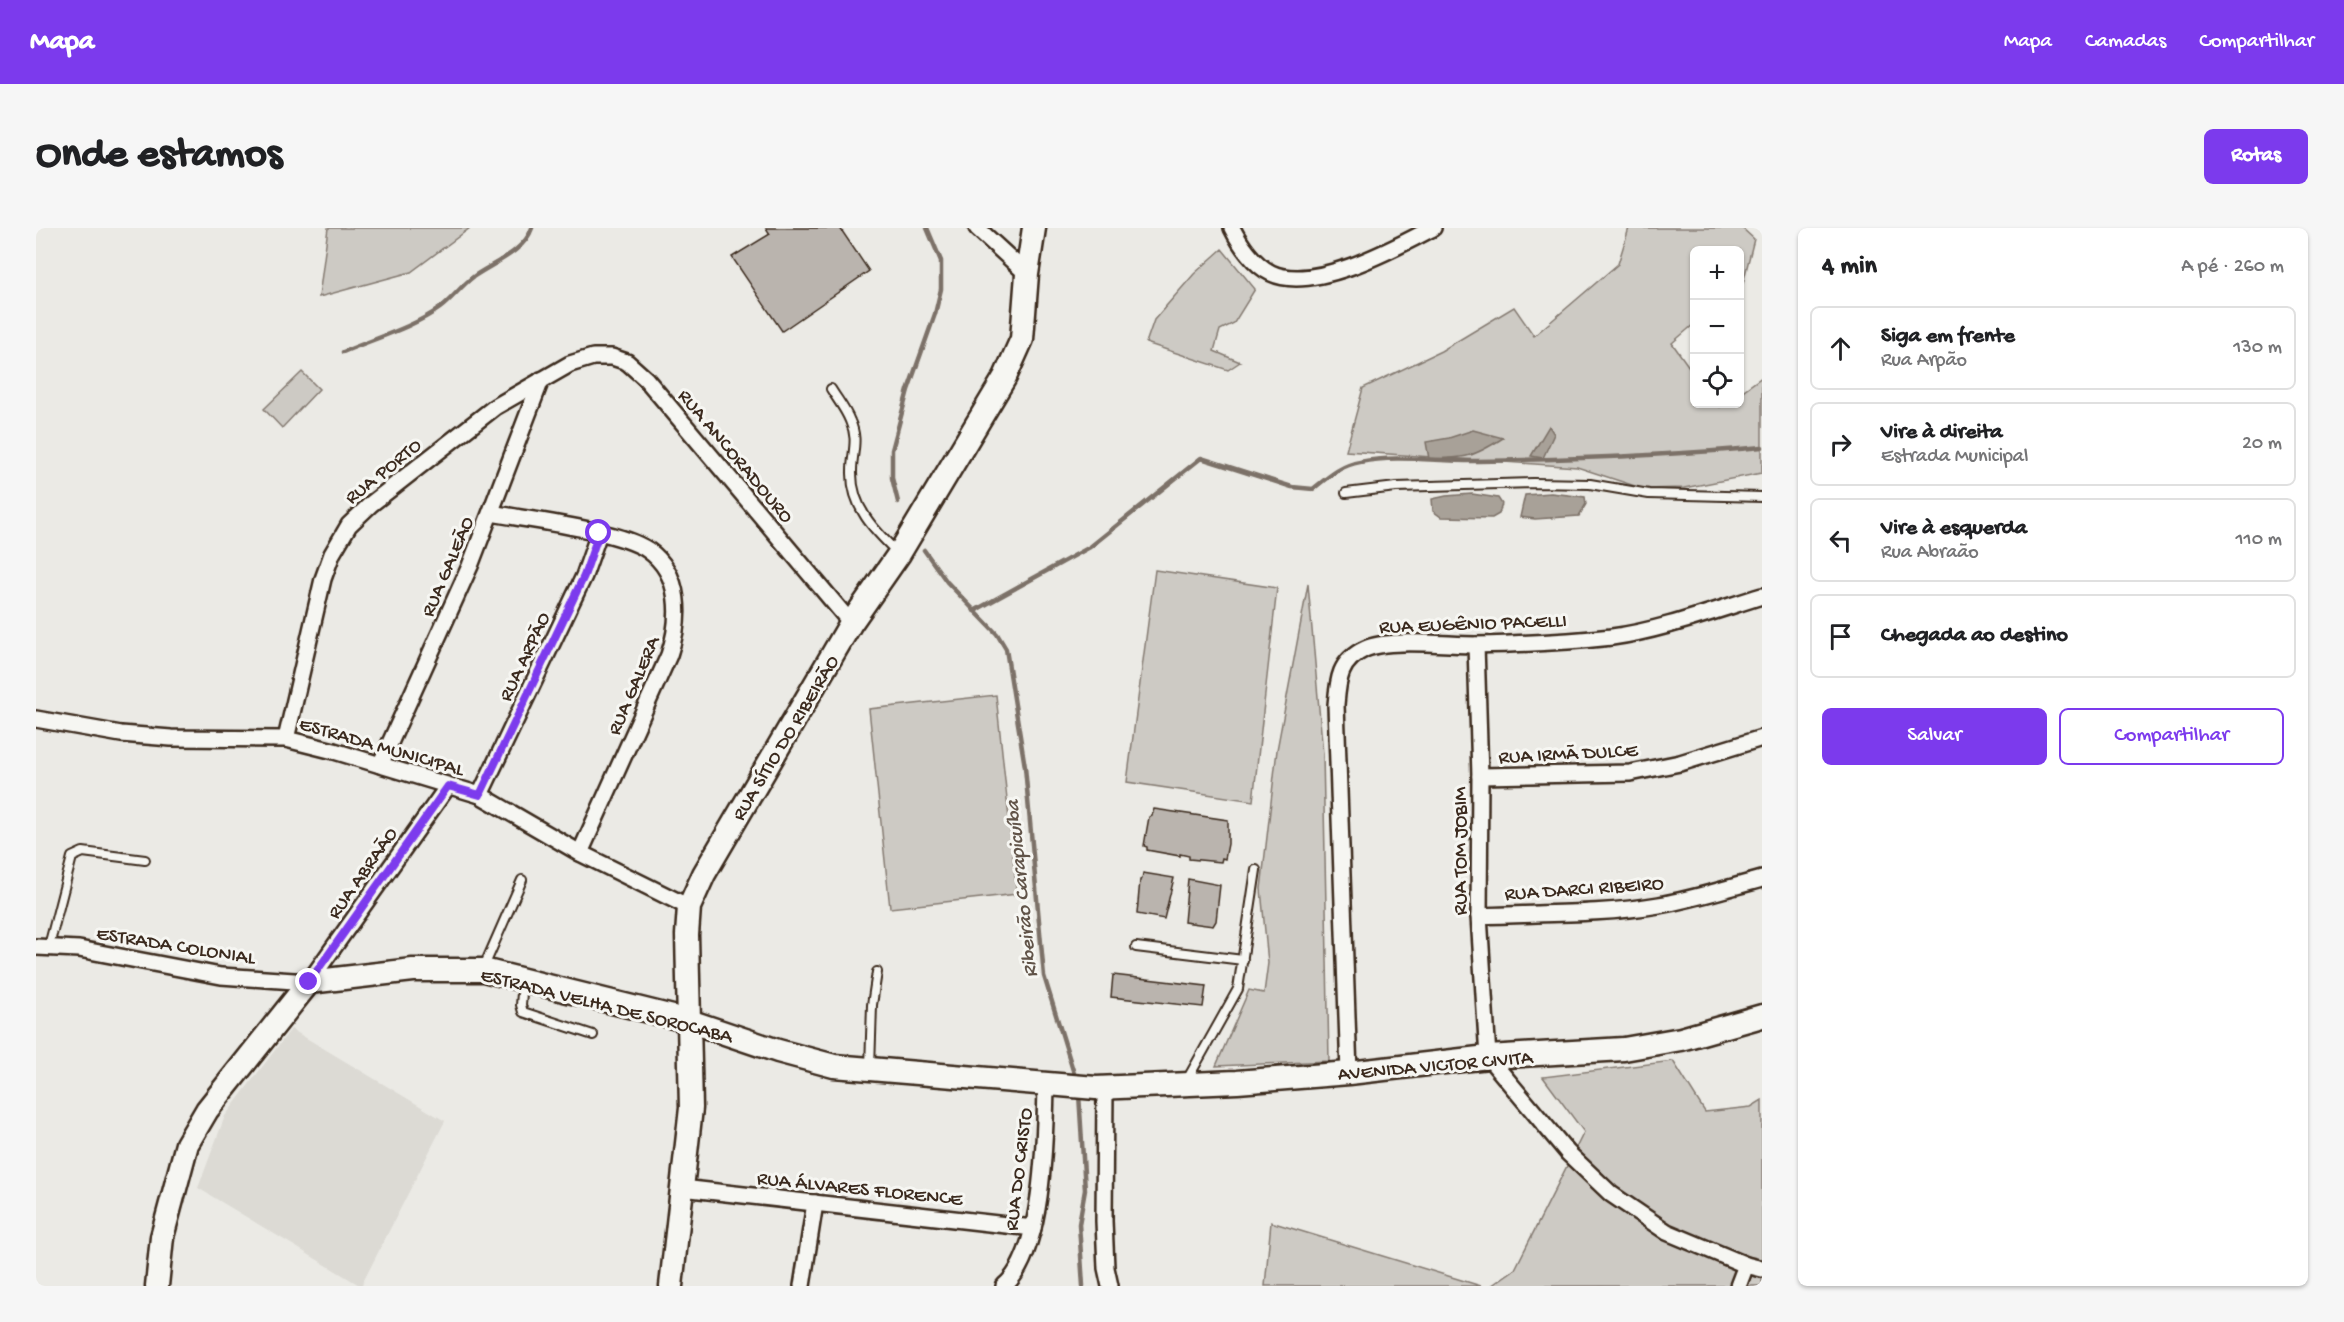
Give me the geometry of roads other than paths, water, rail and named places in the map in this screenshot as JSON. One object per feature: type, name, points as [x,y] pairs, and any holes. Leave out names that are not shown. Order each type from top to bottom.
[{"type":"main road","name":"RUA SÍTIO DO RIBEIRÃO","points":[[671,1286],[691,1108],[689,907],[704,874],[747,798],[851,624],[899,554],[1005,377],[1022,339],[1027,274],[1034,228]]},
{"type":"main road","name":"ESTRADA VELHA DE SOROCABA","points":[[309,982],[413,970],[483,970],[689,1021],[789,1054],[834,1066],[1100,1088]]},
{"type":"main road","points":[[157,1286],[162,1237],[187,1144],[207,1110],[309,982]]},
{"type":"main road","name":"AVENIDA VICTOR CIVITA","points":[[1100,1088],[1349,1073],[1488,1058],[1624,1049],[1681,1039],[1762,1016]]},
{"type":"street","points":[[979,228],[1027,274]]},
{"type":"street","points":[[1232,228],[1241,247],[1271,273],[1298,279],[1326,274],[1385,253],[1433,228]]},
{"type":"street","name":"RUA ANCORADOURO","points":[[570,364],[593,357],[612,357],[627,362],[646,379],[851,624]]},
{"type":"street","name":"RUA PORTO","points":[[286,739],[323,579],[332,554],[349,525],[371,504],[495,407],[570,364]]},
{"type":"street","name":"RUA GALEÃO","points":[[380,765],[470,566],[541,380]]},
{"type":"street","name":"RUA GALERA","points":[[491,513],[599,533],[636,543],[661,562],[673,583],[678,607],[677,633],[580,853]]},
{"type":"street","name":"RUA ARPÃO","points":[[480,795],[584,576],[599,533]]},
{"type":"street","name":"RUA EUGÊNIO PACELLI","points":[[1349,1073],[1336,705],[1338,677],[1348,660],[1366,648],[1389,644],[1476,645],[1613,637],[1647,630],[1762,596]]},
{"type":"street","name":"RUA TOM JOBIM","points":[[1476,645],[1480,776],[1479,916],[1488,1058]]},
{"type":"street","name":"ESTRADA MUNICIPAL","points":[[36,719],[121,734],[171,738],[286,739],[380,765],[480,795],[580,853],[689,907]]},
{"type":"street","name":"RUA IRMÃ DULCE","points":[[1480,776],[1630,773],[1680,763],[1762,738]]},
{"type":"street","name":"RUA ABRAÃO","points":[[309,982],[448,786]]},
{"type":"street","name":"RUA DARCI RIBEIRO","points":[[1479,916],[1649,906],[1698,897],[1762,879]]},
{"type":"street","name":"ESTRADA COLONIAL","points":[[42,946],[79,949],[221,976],[309,982]]},
{"type":"street","points":[[1488,1058],[1568,1153],[1611,1194],[1667,1232],[1746,1265],[1762,1269]]},
{"type":"street","name":"RUA DO CRISTO","points":[[1004,1286],[1013,1278],[1026,1255],[1033,1228],[1052,1085]]},
{"type":"street","points":[[1100,1088],[1106,1268],[1110,1286]]},
{"type":"street","name":"RUA ÁLVARES FLORENCE","points":[[682,1188],[1033,1228]]},
{"type":"street","points":[[802,1286],[815,1203]]},
{"type":"street","points":[[1738,1286],[1746,1265]]},
{"type":"lane","points":[[831,389],[851,421],[856,446],[852,471],[856,500],[869,526],[899,554]]},
{"type":"lane","points":[[1346,493],[1396,487],[1533,483],[1590,484],[1649,494],[1762,496]]},
{"type":"lane","points":[[42,946],[72,857],[83,852],[145,860]]},
{"type":"lane","points":[[1185,1084],[1238,989],[1256,870]]},
{"type":"lane","points":[[483,970],[522,880]]},
{"type":"lane","points":[[1137,947],[1243,960]]},
{"type":"lane","points":[[870,1070],[872,1005],[878,972]]},
{"type":"lane","points":[[523,980],[521,1005],[523,1012],[593,1035]]},
{"type":"waterway","points":[[343,352],[430,315],[449,301],[473,277],[515,250],[522,244],[532,228]]},
{"type":"waterway","name":"Ribeirão Carapicuíba","points":[[898,502],[892,478],[892,450],[908,390],[935,314],[941,289],[941,261],[927,228]]},
{"type":"waterway","points":[[974,611],[1090,547],[1201,458],[1292,487],[1313,489],[1347,466],[1374,460],[1404,458],[1463,461],[1549,459],[1656,455],[1762,447]]},
{"type":"waterway","name":"Ribeirão Carapicuíba","points":[[924,550],[947,582],[997,634],[1006,649],[1025,767],[1044,976],[1076,1080]]},
{"type":"waterway","name":"Ribeirão Carapicuíba","points":[[1079,1094],[1085,1190],[1079,1224],[1083,1286]]}]
